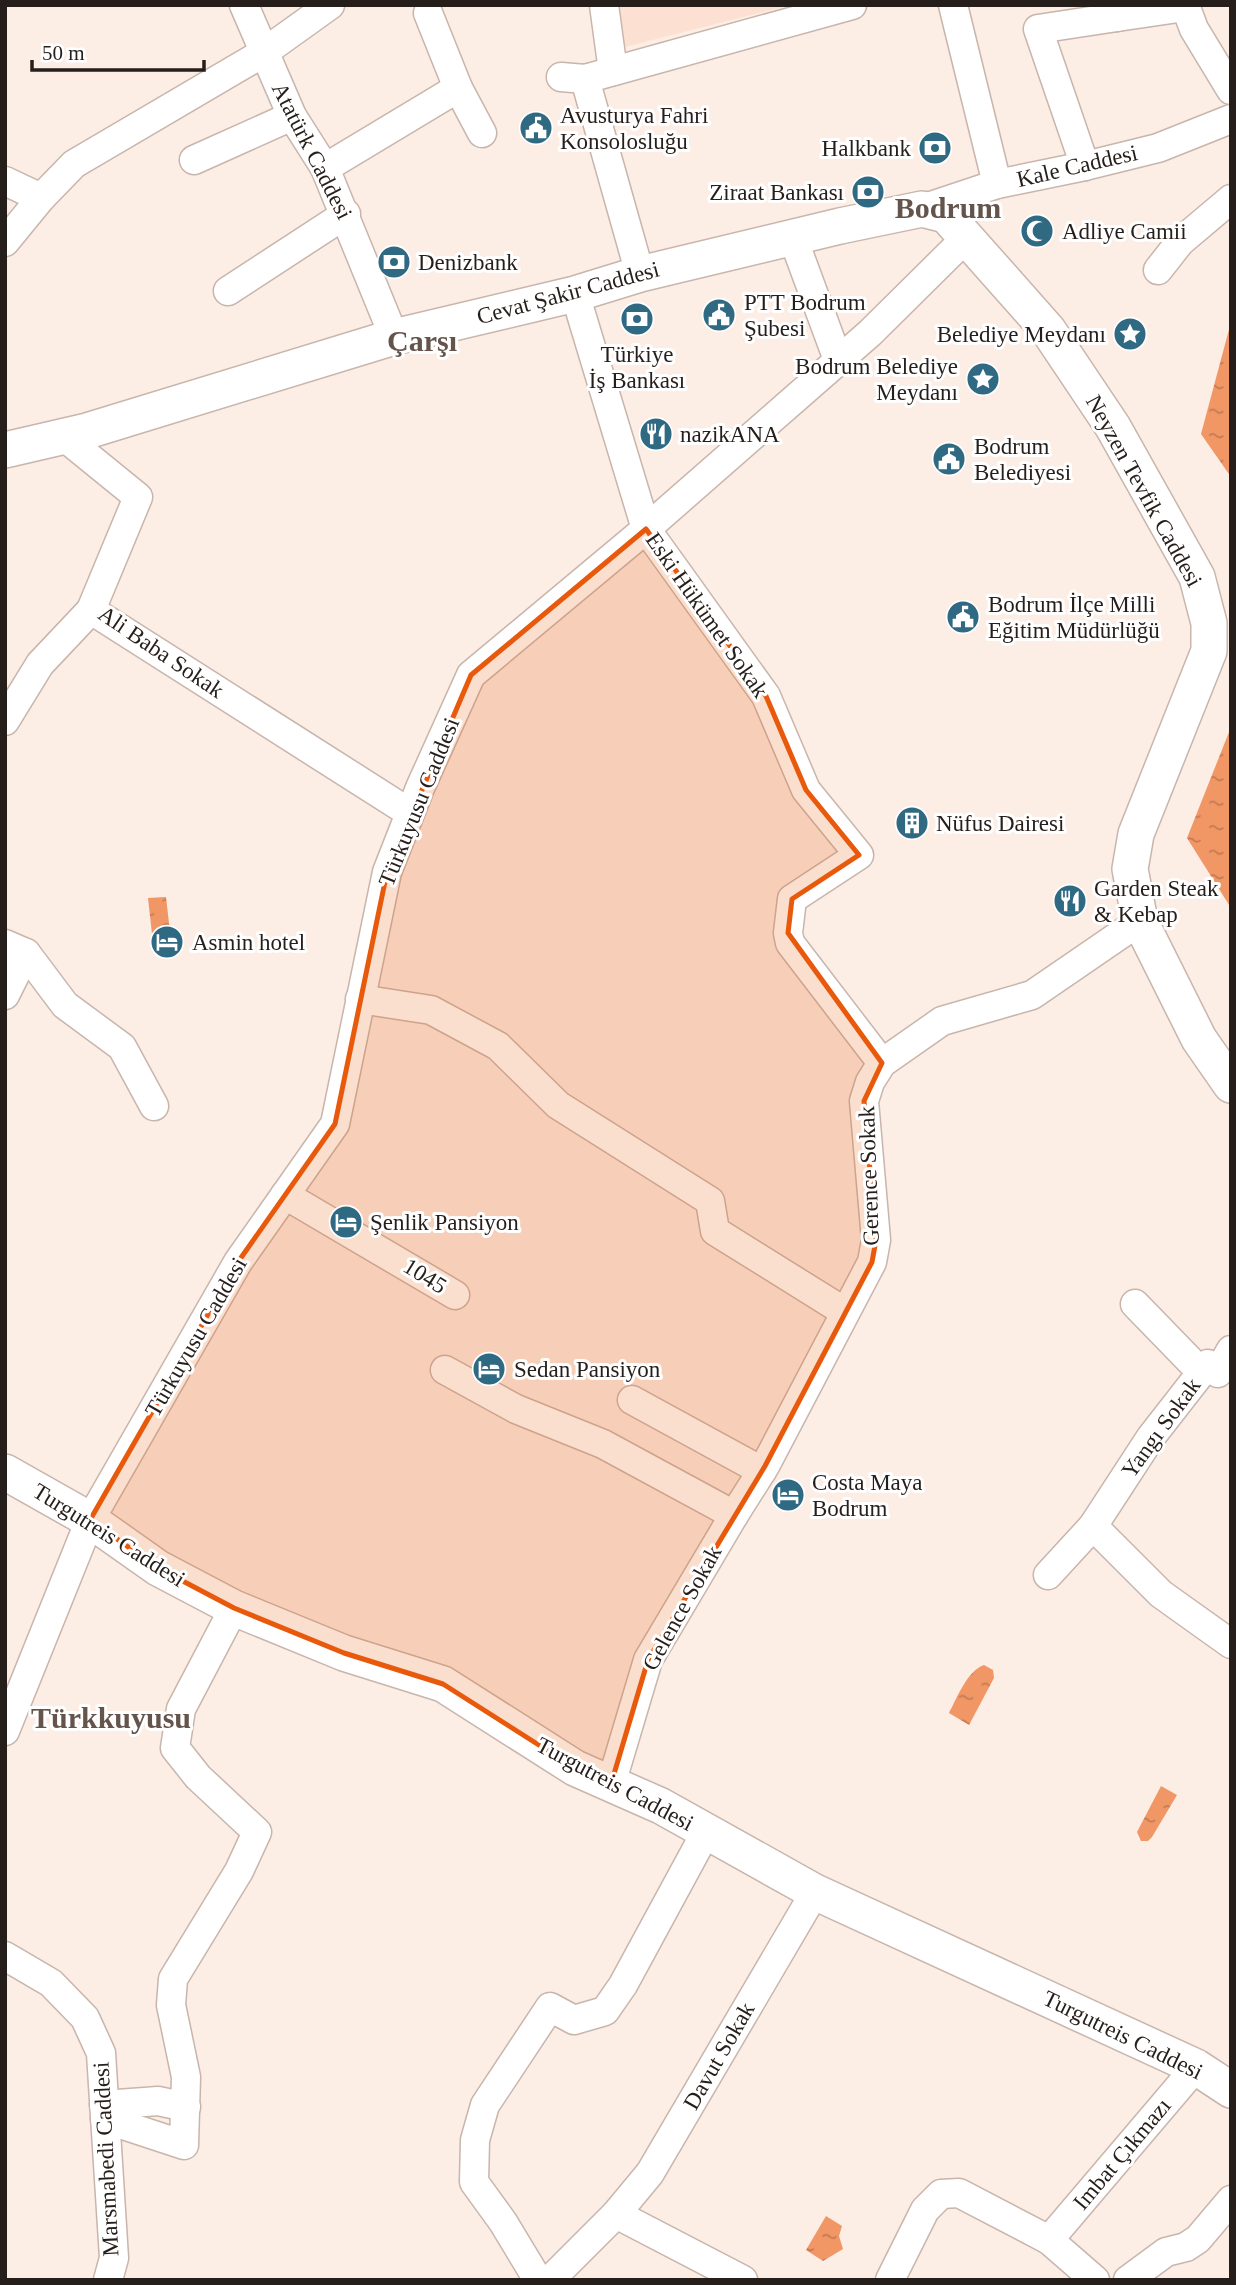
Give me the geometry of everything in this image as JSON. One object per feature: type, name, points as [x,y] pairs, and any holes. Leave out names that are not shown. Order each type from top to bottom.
[{"type":"main road","name":"Cevat Şakir Caddesi","points":[[5,450],[63,436],[394,337],[575,294],[640,274],[922,209]]},
{"type":"main road","points":[[922,209],[946,215],[967,237]]},
{"type":"main road","name":"Neyzen Tevfik Caddesi","points":[[967,237],[1048,330],[1112,427],[1197,577],[1209,623],[1209,651],[1136,834],[1130,869],[1140,920],[1199,1039],[1231,1085]]},
{"type":"main road","name":"Turgutreis Caddesi","points":[[5,1472],[90,1520],[158,1568],[234,1608],[344,1653],[443,1684],[575,1768],[661,1807],[815,1892],[1196,2067],[1231,2090]]},
{"type":"street","name":"Atatürk Caddesi","points":[[244,5],[292,116],[325,168],[346,214],[394,337]]},
{"type":"street","points":[[5,242],[41,198],[74,164],[263,53],[330,5]]},
{"type":"street","points":[[604,5],[613,71]]},
{"type":"street","points":[[640,274],[573,78],[613,71],[852,5]]},
{"type":"street","points":[[953,5],[997,184]]},
{"type":"street","points":[[1085,166],[1035,17],[1185,6],[1199,39],[1231,90]]},
{"type":"street","points":[[428,13],[458,89],[482,133]]},
{"type":"street","points":[[325,168],[458,89]]},
{"type":"street","points":[[194,160],[292,116]]},
{"type":"street","name":"Kale Caddesi","points":[[922,209],[997,184],[1158,148],[1231,118]]},
{"type":"street","points":[[5,181],[41,198]]},
{"type":"street","points":[[1157,270],[1180,242],[1231,200]]},
{"type":"street","points":[[228,290],[346,214]]},
{"type":"street","points":[[793,237],[838,360]]},
{"type":"street","name":"Türkuyusu Caddesi","points":[[5,1731],[90,1520],[238,1262],[335,1124],[387,872],[471,675],[646,529],[870,333],[967,237]]},
{"type":"street","name":"Eski Hükümet Sokak","points":[[575,294],[646,529],[766,696],[806,790],[859,855],[792,899],[788,933],[790,943],[882,1063]]},
{"type":"street","name":"Ali Baba Sokak","points":[[63,436],[138,497],[91,610],[410,813]]},
{"type":"street","points":[[5,721],[40,664],[91,610]]},
{"type":"street","name":"Gerence Sokak","points":[[734,1515],[762,1471],[872,1262],[876,1240],[864,1101],[870,1082],[882,1063],[942,1021],[1032,995],[1140,920]]},
{"type":"street","points":[[5,995],[15,949]]},
{"type":"street","points":[[15,949],[65,1005],[122,1047],[155,1106]]},
{"type":"street","points":[[360,999],[431,1010],[498,1046],[558,1105],[710,1202],[715,1231],[845,1312]]},
{"type":"street","name":"1045","points":[[285,1195],[455,1295]]},
{"type":"street","points":[[1135,1304],[1201,1372]]},
{"type":"street","name":"Yangı Sokak","points":[[1048,1575],[1093,1526],[1151,1437],[1201,1372],[1208,1364],[1218,1373],[1231,1350]]},
{"type":"street","points":[[445,1370],[516,1409],[603,1444],[734,1515]]},
{"type":"street","points":[[632,1400],[762,1471]]},
{"type":"street","name":"Gelence Sokak","points":[[611,1784],[648,1660],[734,1515]]},
{"type":"street","points":[[1093,1526],[1161,1594],[1231,1644]]},
{"type":"street","points":[[105,2112],[184,2145],[186,2077],[171,2005],[173,1979],[239,1871],[257,1832],[198,1777],[175,1748],[181,1709],[234,1608]]},
{"type":"street","points":[[538,2280],[503,2222],[474,2182],[475,2140],[485,2105],[550,2007],[574,2021],[605,2011],[624,1985],[706,1832]]},
{"type":"street","name":"Davut Sokak","points":[[616,2214],[650,2173],[815,1892]]},
{"type":"street","name":"Marsmabedi Caddesi","points":[[5,1956],[51,1983],[85,2018],[101,2053],[114,2258],[108,2280]]},
{"type":"street","name":"Imbat Çıkmazı","points":[[1049,2240],[1196,2067]]},
{"type":"street","points":[[105,2112],[158,2101],[186,2107]]},
{"type":"street","points":[[890,2280],[926,2210],[941,2194],[958,2193],[1049,2240],[1095,2280]]},
{"type":"street","points":[[1128,2280],[1166,2252],[1186,2247],[1198,2239],[1231,2200]]},
{"type":"street","points":[[550,2280],[616,2214],[743,2280]]},
{"type":"highlighted area","points":[[646,529],[766,696],[806,790],[859,855],[792,899],[788,933],[882,1063],[864,1101],[876,1240],[872,1262],[765,1466],[648,1660],[611,1784],[575,1768],[443,1684],[344,1653],[234,1608],[158,1568],[90,1520],[238,1262],[335,1124],[387,872],[471,675]]},
{"type":"shaded area","points":[[616,5],[791,5],[625,47]]},
{"type":"water","points":[[1231,322],[1231,477],[1201,434]]},
{"type":"water","points":[[1231,727],[1231,908],[1187,838]]},
{"type":"water","points":[[166,897],[170,932],[152,934],[148,898]]},
{"type":"water","points":[[984,1665],[993,1670],[994,1678],[969,1725],[949,1713],[972,1673]]},
{"type":"water","points":[[1161,1786],[1177,1795],[1152,1837],[1148,1841],[1141,1841],[1137,1832]]},
{"type":"water","points":[[826,2216],[842,2226],[839,2236],[843,2249],[823,2261],[806,2250]]},
{"type":"place","name":"Avusturya Fahri Konsolosluğu","points":[[536,128]]},
{"type":"place","name":"Halkbank","points":[[935,148]]},
{"type":"place","name":"Ziraat Bankası","points":[[868,192]]},
{"type":"place","name":"Adliye Camii","points":[[1037,231]]},
{"type":"place","name":"Denizbank","points":[[394,262]]},
{"type":"place","name":"PTT Bodrum Şubesi","points":[[719,315]]},
{"type":"place","name":"Türkiye İş Bankası","points":[[637,319]]},
{"type":"place","name":"Belediye Meydanı","points":[[1130,334]]},
{"type":"place","name":"Bodrum Belediye Meydanı","points":[[983,379]]},
{"type":"place","name":"nazikANA","points":[[656,434]]},
{"type":"place","name":"Bodrum Belediyesi","points":[[949,459]]},
{"type":"place","name":"Bodrum İlçe Milli Eğitim Müdürlüğü","points":[[963,617]]},
{"type":"place","name":"Nüfus Dairesi","points":[[912,823]]},
{"type":"place","name":"Garden Steak & Kebap","points":[[1070,901]]},
{"type":"place","name":"Asmin hotel","points":[[167,942]]},
{"type":"place","name":"Şenlik Pansiyon","points":[[346,1222]]},
{"type":"place","name":"Sedan Pansiyon","points":[[489,1369]]},
{"type":"place","name":"Costa Maya Bodrum","points":[[788,1495]]},
{"type":"district","name":"Bodrum","points":[[948,207]]},
{"type":"district","name":"Çarşı","points":[[422,340]]},
{"type":"district","name":"Türkkuyusu","points":[[111,1717]]}]
